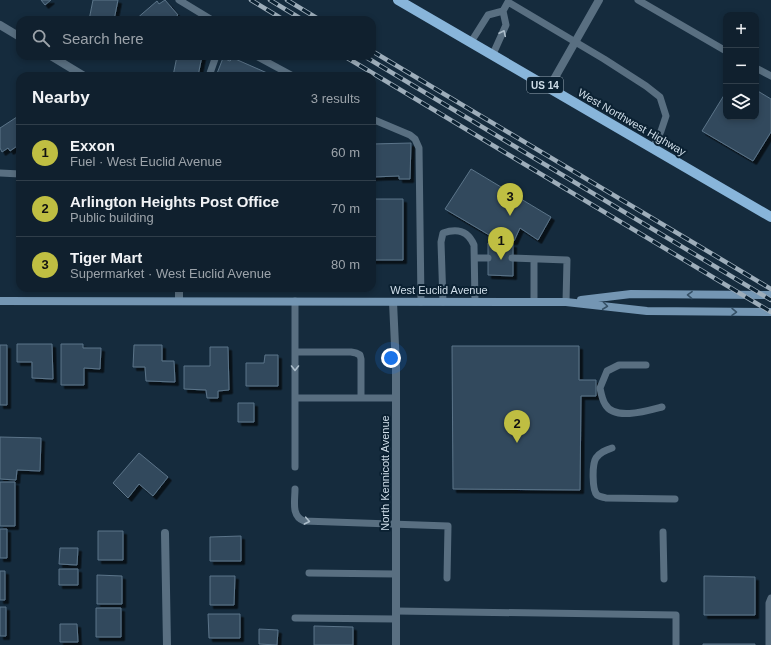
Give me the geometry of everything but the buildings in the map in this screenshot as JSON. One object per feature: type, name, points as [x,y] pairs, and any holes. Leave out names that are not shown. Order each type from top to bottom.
[{"type":"main road","name":"West Northwest Highway","points":[[401,1],[771,217]]},
{"type":"main road","name":"West Euclid Avenue","points":[[566,302],[631,294],[771,295]]},
{"type":"main road","name":"West Euclid Avenue","points":[[0,301],[566,302],[647,311],[771,312]]},
{"type":"street","points":[[549,88],[599,0]]},
{"type":"street","points":[[0,25],[16,35]]},
{"type":"street","points":[[58,60],[77,72]]},
{"type":"street","points":[[179,292],[179,301]]},
{"type":"street","name":"North Kennicott Avenue","points":[[393,302],[396,398],[396,645]]},
{"type":"street","points":[[165,533],[167,645]]},
{"type":"lane","points":[[179,0],[205,16]]},
{"type":"lane","points":[[638,0],[723,49]]},
{"type":"lane","points":[[493,54],[506,25],[503,11],[508,2],[640,82],[660,97],[666,116],[653,148]]},
{"type":"lane","points":[[472,42],[488,15],[503,11]]},
{"type":"lane","points":[[210,72],[215,60]]},
{"type":"lane","points":[[263,60],[286,72]]},
{"type":"lane","points":[[759,70],[771,76]]},
{"type":"lane","points":[[376,121],[410,134],[416,139],[419,148],[421,302]]},
{"type":"lane","points":[[0,173],[16,174]]},
{"type":"lane","points":[[443,302],[442,242],[443,233],[450,231],[465,232],[470,237],[474,245],[475,302]]},
{"type":"lane","points":[[474,258],[488,258]]},
{"type":"lane","points":[[512,258],[567,260],[566,302]]},
{"type":"lane","points":[[534,259],[534,302]]},
{"type":"lane","points":[[295,301],[295,467]]},
{"type":"lane","points":[[295,352],[351,352],[360,355],[361,398]]},
{"type":"lane","points":[[646,365],[619,365],[607,371],[600,388],[605,405],[615,412],[633,413],[639,413],[662,407]]},
{"type":"lane","points":[[295,398],[396,398]]},
{"type":"lane","points":[[612,448],[602,451],[595,458],[593,468],[593,485],[594,491],[598,496],[606,498],[675,499]]},
{"type":"lane","points":[[295,489],[296,515],[299,519],[304,521],[448,526],[447,578]]},
{"type":"lane","points":[[663,532],[664,578]]},
{"type":"lane","points":[[309,573],[396,574]]},
{"type":"lane","points":[[769,645],[769,603],[771,598]]},
{"type":"lane","points":[[295,618],[396,615],[676,616],[676,645]]},
{"type":"railway","points":[[251,0],[277,16]]},
{"type":"railway","points":[[270,0],[296,16]]},
{"type":"railway","points":[[287,0],[313,16]]},
{"type":"railway","points":[[376,53],[771,289]]},
{"type":"railway","points":[[351,60],[371,72]]},
{"type":"railway","points":[[371,60],[771,300]]},
{"type":"railway","points":[[376,75],[771,312]]},
{"type":"place","name":"Tiger Mart","points":[[510,216]]},
{"type":"place","name":"Exxon","points":[[501,260]]},
{"type":"place","name":"Arlington Heights Post Office","points":[[517,443]]}]
